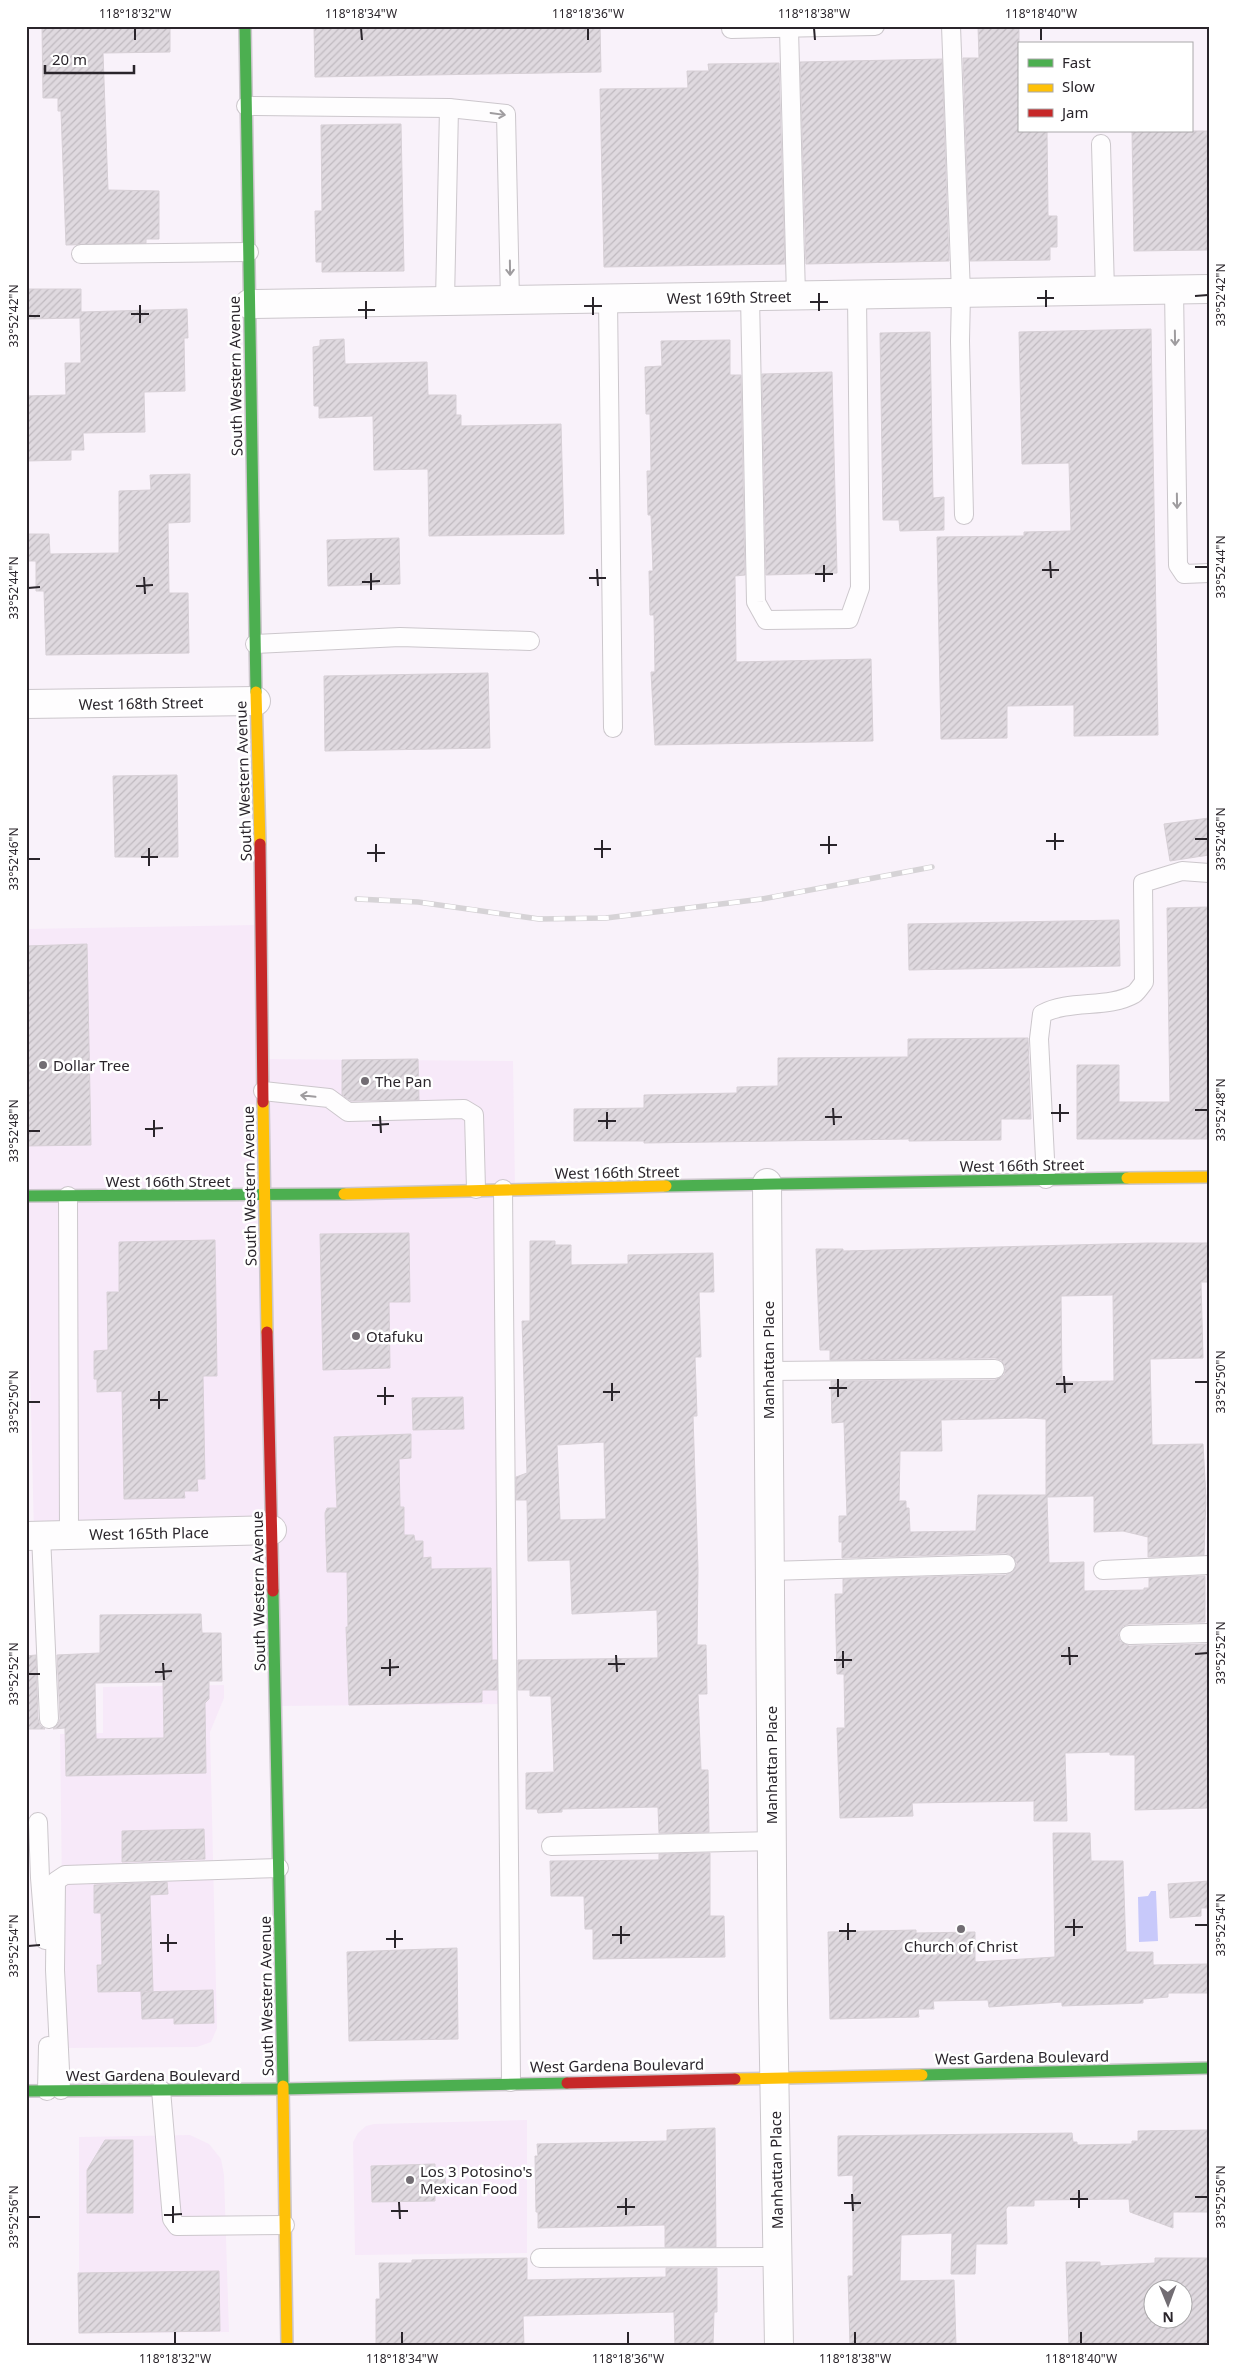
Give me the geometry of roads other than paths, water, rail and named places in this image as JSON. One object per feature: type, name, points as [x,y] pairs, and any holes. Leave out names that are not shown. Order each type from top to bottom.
[{"type":"main road","name":"South Western Avenue","points":[[245,26],[261,897],[264,1196],[279,1868],[287,2346]]},
{"type":"main road","name":"West 166th Street","points":[[26,1196],[264,1196],[767,1183],[1209,1177]]},
{"type":"main road","name":"West Gardena Boulevard","points":[[26,2091],[283,2089],[511,2082],[1209,2068]]},
{"type":"street","name":"West 169th Street","points":[[249,304],[1209,289]]},
{"type":"street","name":"West 168th Street","points":[[26,704],[256,701]]},
{"type":"street","name":"Manhattan Place","points":[[767,1183],[771,1841],[779,2346]]},
{"type":"street","name":"West 165th Place","points":[[33,1536],[272,1530]]},
{"type":"lane","points":[[731,26],[731,29],[876,26]]},
{"type":"lane","points":[[951,26],[961,293],[960,341],[964,515]]},
{"type":"lane","points":[[789,29],[796,296]]},
{"type":"lane","points":[[246,106],[450,108],[506,114],[510,300]]},
{"type":"lane","points":[[446,301],[450,108]]},
{"type":"lane","points":[[1101,144],[1105,291]]},
{"type":"lane","points":[[80,254],[248,252]]},
{"type":"lane","points":[[1174,290],[1178,565],[1184,574],[1209,573]]},
{"type":"lane","points":[[750,296],[756,602],[766,620],[849,619],[860,588],[857,294]]},
{"type":"lane","points":[[608,298],[613,728]]},
{"type":"lane","points":[[255,644],[400,637],[530,641]]},
{"type":"lane","points":[[1046,1180],[1039,1039],[1042,1014],[1054,1008],[1113,1000],[1134,994],[1144,982],[1144,882],[1182,871],[1209,873]]},
{"type":"lane","points":[[263,1091],[329,1098],[348,1112],[464,1110],[474,1115],[476,1190]]},
{"type":"lane","points":[[503,1189],[511,2082]]},
{"type":"lane","points":[[68,1196],[69,1535]]},
{"type":"lane","points":[[768,1371],[995,1369]]},
{"type":"lane","points":[[33,1536],[49,1719]]},
{"type":"lane","points":[[769,1570],[1006,1564]]},
{"type":"lane","points":[[1103,1570],[1209,1565]]},
{"type":"lane","points":[[1129,1635],[1209,1633]]},
{"type":"lane","points":[[38,1822],[54,2090]]},
{"type":"lane","points":[[551,1846],[771,1841]]},
{"type":"lane","points":[[54,2090],[56,1881],[65,1875],[279,1868]]},
{"type":"lane","points":[[161,2090],[172,2219],[177,2226],[285,2225]]},
{"type":"lane","points":[[540,2258],[777,2257]]},
{"type":"water","points":[[1151,1891],[1156,1891],[1158,1941],[1139,1942],[1138,1897],[1148,1896]]},
{"type":"railway","points":[[357,899],[418,902],[539,919],[606,918],[762,899],[932,867]]},
{"type":"place","name":"Dollar Tree","points":[[43,1065]]},
{"type":"place","name":"The Pan","points":[[365,1081]]},
{"type":"place","name":"Otafuku","points":[[356,1336]]},
{"type":"place","name":"Church of Christ","points":[[961,1929]]},
{"type":"place","name":"Los 3 Potosino's Mexican Food","points":[[410,2180]]}]
